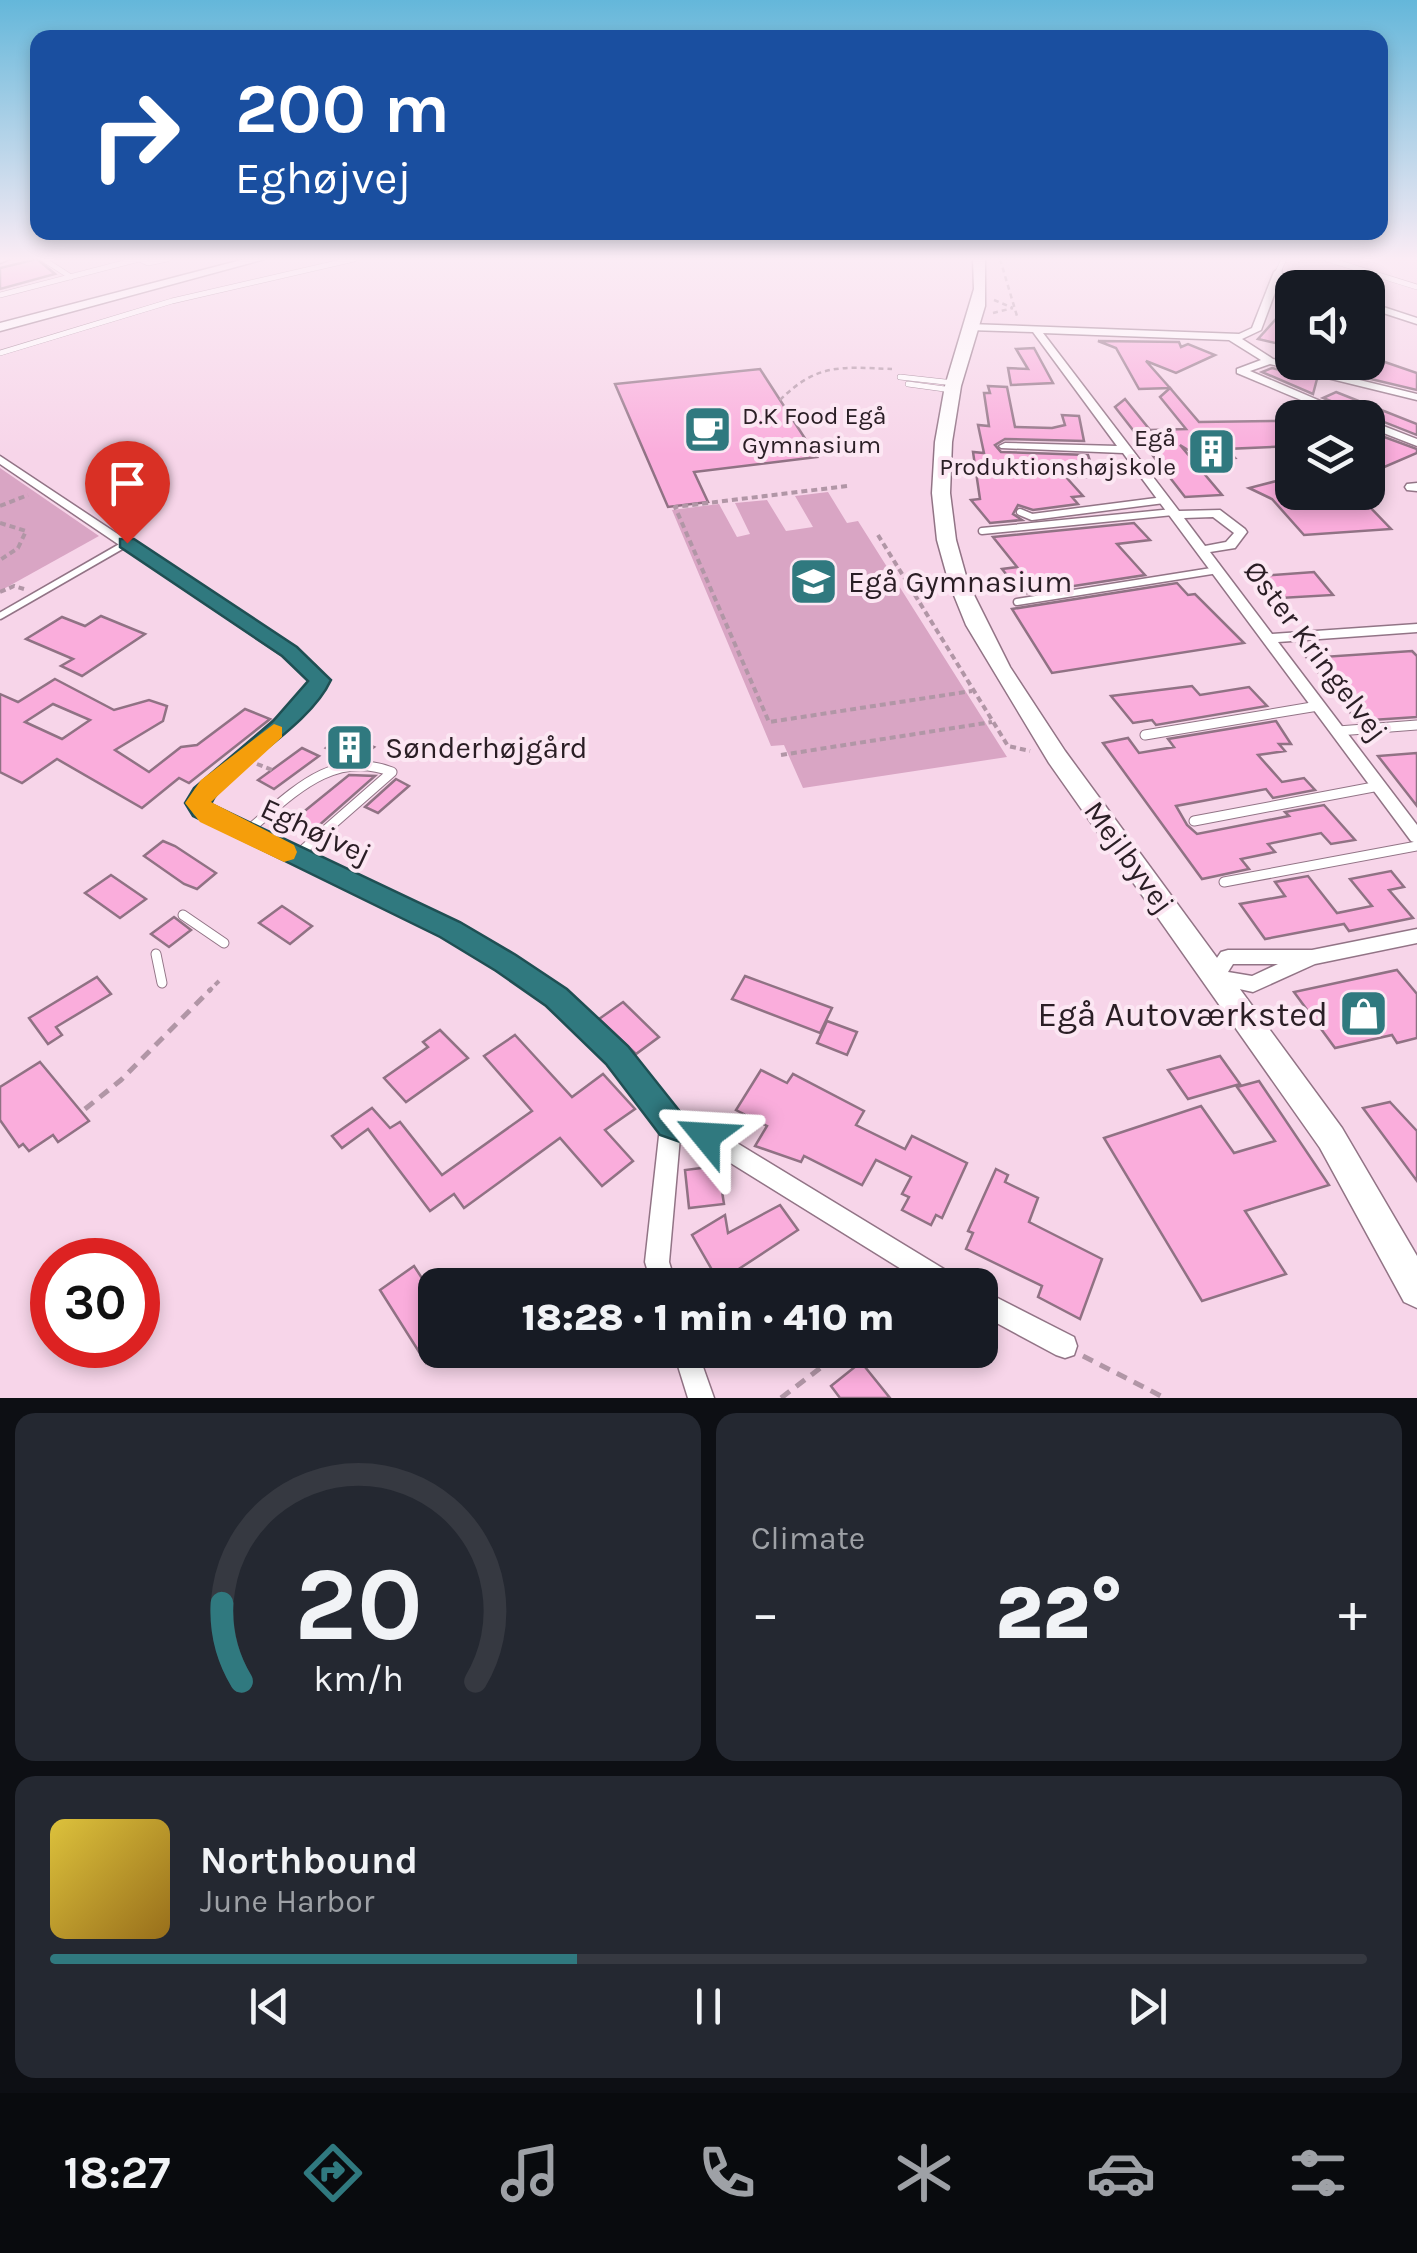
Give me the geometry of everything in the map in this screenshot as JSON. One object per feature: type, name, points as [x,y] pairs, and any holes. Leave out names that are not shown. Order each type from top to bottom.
[{"type":"street","points":[[969,327],[1232,337],[1256,330],[1258,324]]},
{"type":"street","name":"Mejlbyvej","points":[[969,327],[940,449],[938,504],[952,569],[970,614],[1013,692],[1056,757],[1331,1138],[1417,1290]]},
{"type":"street","name":"Øster Kringelvej","points":[[1036,330],[1417,837]]},
{"type":"street","points":[[1232,337],[1270,361],[1417,397]]},
{"type":"street","points":[[1270,361],[1240,372],[1310,400]]},
{"type":"street","points":[[1385,430],[1417,442]]},
{"type":"street","points":[[1005,446],[1126,450]]},
{"type":"street","name":"Eghøjvej","points":[[0,459],[290,652],[320,680],[314,692],[281,726],[210,786],[198,803],[209,816],[450,930],[556,997],[617,1055],[672,1125]]},
{"type":"street","name":"Øster Kringelvej","points":[[1170,509],[1216,514],[1241,532],[1230,544],[1202,550]]},
{"type":"street","points":[[1268,638],[1417,628]]},
{"type":"street","points":[[1398,811],[1417,810]]},
{"type":"street","points":[[1214,977],[1253,984],[1312,957],[1417,936]]},
{"type":"street","points":[[659,1268],[672,1125],[706,1136],[921,1268]]},
{"type":"street","points":[[998,1311],[1065,1346]]},
{"type":"street","points":[[691,1368],[701,1398]]},
{"type":"lane","points":[[0,353],[95,324]]},
{"type":"lane","points":[[900,377],[953,386]]},
{"type":"lane","points":[[908,384],[953,386]]},
{"type":"lane","points":[[1020,512],[1032,517],[1170,509]]},
{"type":"lane","points":[[982,531],[1170,509]]},
{"type":"lane","points":[[0,616],[127,543]]},
{"type":"lane","points":[[1017,602],[1218,570]]},
{"type":"lane","points":[[1145,735],[1266,711],[1319,706]]},
{"type":"lane","points":[[1338,730],[1417,725]]},
{"type":"lane","points":[[245,833],[330,765],[368,760],[392,772],[295,857]]},
{"type":"lane","points":[[1194,820],[1380,786]]},
{"type":"lane","points":[[1224,882],[1417,846]]},
{"type":"lane","points":[[183,915],[224,944]]},
{"type":"lane","points":[[156,954],[162,982]]},
{"type":"path","points":[[804,410],[789,411],[783,400],[804,376],[850,366],[903,369]]},
{"type":"path","points":[[846,486],[675,507],[769,722],[972,690]]},
{"type":"path","points":[[0,506],[45,489]]},
{"type":"path","points":[[0,523],[26,531],[18,548],[0,560]]},
{"type":"path","points":[[878,535],[1008,746],[1056,757]]},
{"type":"path","points":[[781,755],[992,722]]},
{"type":"path","points":[[85,1109],[121,1080],[219,981]]},
{"type":"path","points":[[1065,1346],[1165,1398]]},
{"type":"path","points":[[781,1398],[820,1368]]},
{"type":"shaded area","points":[[0,468],[99,536],[0,591]]},
{"type":"shaded area","points":[[828,492],[847,523],[858,521],[1007,757],[803,788],[784,745],[771,746],[672,510],[719,504],[737,537],[750,534],[735,503],[767,500],[786,531],[813,527],[795,496]]},
{"type":"building","points":[[1271,324],[1275,324],[1275,343],[1258,339]]},
{"type":"building","points":[[1098,341],[1179,342],[1181,347],[1188,344],[1215,355],[1176,373],[1146,361],[1170,388],[1139,389],[1116,348]]},
{"type":"building","points":[[1034,348],[1053,383],[1011,385],[1008,368],[1028,369],[1016,349]]},
{"type":"building","points":[[1385,362],[1417,373],[1417,390],[1375,380],[1385,380]]},
{"type":"building","points":[[760,369],[817,457],[694,472],[708,502],[668,507],[615,384]]},
{"type":"building","points":[[1275,369],[1275,378],[1262,372]]},
{"type":"building","points":[[1281,380],[1317,380],[1313,394]]},
{"type":"building","points":[[988,386],[1007,387],[1015,427],[1052,428],[1065,425],[1062,415],[1079,416],[1084,441],[1005,439],[995,445],[1001,452],[1088,455],[1092,467],[1083,466],[1086,477],[1065,476],[1083,496],[1072,497],[1078,504],[1033,510],[1018,505],[1013,514],[1022,520],[990,523],[971,500],[980,499],[973,452],[984,453],[978,425],[989,426],[984,393],[990,393]]},
{"type":"building","points":[[1170,388],[1199,422],[1275,421],[1275,447],[1227,449],[1235,458],[1204,460],[1180,445],[1222,495],[1185,497],[1115,407],[1125,399],[1150,430],[1186,429],[1160,397]]},
{"type":"building","points":[[1336,392],[1356,400],[1328,400],[1323,398]]},
{"type":"building","points":[[1385,411],[1417,424],[1417,435],[1385,422]]},
{"type":"building","points":[[1385,437],[1417,449],[1417,453],[1385,467]]},
{"type":"building","points":[[1275,481],[1275,502],[1272,499],[1249,488]]},
{"type":"building","points":[[1282,510],[1373,510],[1391,529],[1304,535]]},
{"type":"building","points":[[1134,523],[1150,540],[1117,544],[1145,575],[1022,594],[1002,569],[1017,567],[993,537]]},
{"type":"building","points":[[1314,572],[1333,595],[1280,598],[1261,576]]},
{"type":"building","points":[[1177,583],[1188,595],[1195,594],[1244,643],[1052,673],[1012,609]]},
{"type":"building","points":[[101,616],[145,634],[82,676],[61,666],[73,659],[26,639],[62,617],[85,626]]},
{"type":"building","points":[[1412,651],[1417,656],[1417,717],[1357,721],[1307,658]]},
{"type":"building","points":[[55,679],[114,710],[149,700],[167,706],[163,721],[115,750],[149,772],[181,747],[197,745],[245,709],[270,719],[189,783],[179,778],[142,808],[57,759],[22,783],[0,772],[0,694],[18,702]],"holes":[[[53,704],[90,720],[62,739],[25,722]]]},
{"type":"building","points":[[1192,686],[1200,695],[1249,687],[1267,706],[1156,725],[1152,720],[1133,723],[1111,696]]},
{"type":"building","points":[[1276,721],[1291,744],[1279,744],[1285,751],[1258,755],[1282,782],[1304,778],[1315,790],[1273,798],[1266,789],[1176,806],[1187,825],[1197,834],[1324,805],[1355,840],[1331,844],[1321,833],[1268,844],[1275,852],[1241,859],[1249,869],[1202,879],[1103,743],[1128,738],[1139,753],[1174,747],[1168,739]]},
{"type":"building","name":"Sønderhøjgård","points":[[345,734],[374,747],[360,758],[348,758],[326,748]]},
{"type":"building","points":[[302,748],[319,756],[274,789],[258,780]]},
{"type":"building","points":[[1417,753],[1417,806],[1378,756]]},
{"type":"building","points":[[349,775],[375,776],[316,828],[296,818]]},
{"type":"building","points":[[396,779],[409,786],[378,813],[365,807]]},
{"type":"building","points":[[163,841],[216,873],[197,889],[184,884],[144,856]]},
{"type":"building","points":[[1391,871],[1404,887],[1389,890],[1413,918],[1349,931],[1344,924],[1265,939],[1240,904],[1285,896],[1275,882],[1308,876],[1337,913],[1372,906],[1350,879]]},
{"type":"building","points":[[111,875],[146,899],[120,918],[85,893]]},
{"type":"building","points":[[282,906],[312,926],[290,944],[259,923]]},
{"type":"building","points":[[174,917],[191,930],[169,947],[151,934]]},
{"type":"building","name":"Egå Autoværksted","points":[[1397,970],[1417,994],[1417,1038],[1397,1043],[1392,1035],[1335,1048],[1294,992]]},
{"type":"building","points":[[745,976],[832,1008],[820,1033],[732,999]]},
{"type":"building","points":[[97,977],[111,994],[56,1027],[62,1035],[48,1044],[29,1018]]},
{"type":"building","points":[[623,1002],[659,1037],[636,1054],[599,1019]]},
{"type":"building","points":[[827,1021],[857,1032],[847,1055],[817,1043]]},
{"type":"building","points":[[440,1030],[468,1058],[406,1102],[384,1078],[428,1047],[423,1042]]},
{"type":"building","points":[[515,1035],[572,1097],[603,1074],[635,1109],[605,1130],[633,1161],[602,1186],[560,1138],[464,1208],[454,1194],[430,1211],[368,1129],[342,1148],[332,1136],[372,1108],[390,1128],[400,1122],[442,1175],[532,1111],[484,1056]]},
{"type":"building","points":[[1220,1056],[1240,1084],[1188,1099],[1168,1070]]},
{"type":"building","points":[[40,1062],[89,1121],[58,1142],[53,1135],[29,1151],[23,1144],[19,1147],[0,1120],[0,1087]]},
{"type":"building","points":[[761,1070],[787,1083],[793,1074],[864,1111],[856,1125],[905,1149],[912,1136],[967,1163],[942,1218],[936,1215],[931,1225],[902,1210],[909,1197],[902,1194],[911,1177],[876,1160],[862,1185],[804,1156],[801,1162],[755,1146],[767,1126],[736,1110]]},
{"type":"building","points":[[1259,1081],[1329,1185],[1245,1211],[1286,1274],[1202,1301],[1104,1138],[1201,1106],[1234,1153],[1275,1141],[1237,1087]]},
{"type":"building","points":[[1390,1102],[1417,1131],[1417,1181],[1363,1108]]},
{"type":"building","points":[[718,1166],[724,1204],[689,1208],[685,1170]]},
{"type":"building","points":[[996,1169],[1008,1175],[1005,1182],[1038,1198],[1029,1222],[1102,1259],[1080,1319],[1038,1297],[1042,1286],[966,1249],[973,1233],[968,1231]]},
{"type":"building","points":[[780,1205],[798,1230],[740,1268],[711,1268],[692,1235],[725,1215],[728,1233]]},
{"type":"building","points":[[414,1266],[418,1272],[418,1350],[380,1290]]},
{"type":"building","points":[[854,1368],[866,1368],[890,1398],[840,1398],[831,1386]]},
{"type":"slow traffic","points":[[274,732],[210,786],[198,803],[209,816],[284,852]]},
{"type":"place","name":"D.K Food Egå Gymnasium","points":[[707,429]]},
{"type":"place","name":"Egå Produktionshøjskole","points":[[1211,451]]},
{"type":"place","name":"Egå Gymnasium","points":[[813,582]]},
{"type":"place","name":"Sønderhøjgård","points":[[350,748]]},
{"type":"place","name":"Egå Autoværksted","points":[[1363,1014]]},
{"type":"route","points":[[127,543],[290,652],[320,680],[314,692],[281,726],[202,794],[198,803],[202,810],[450,930],[506,963],[556,997],[617,1055],[672,1125],[706,1136]]}]
